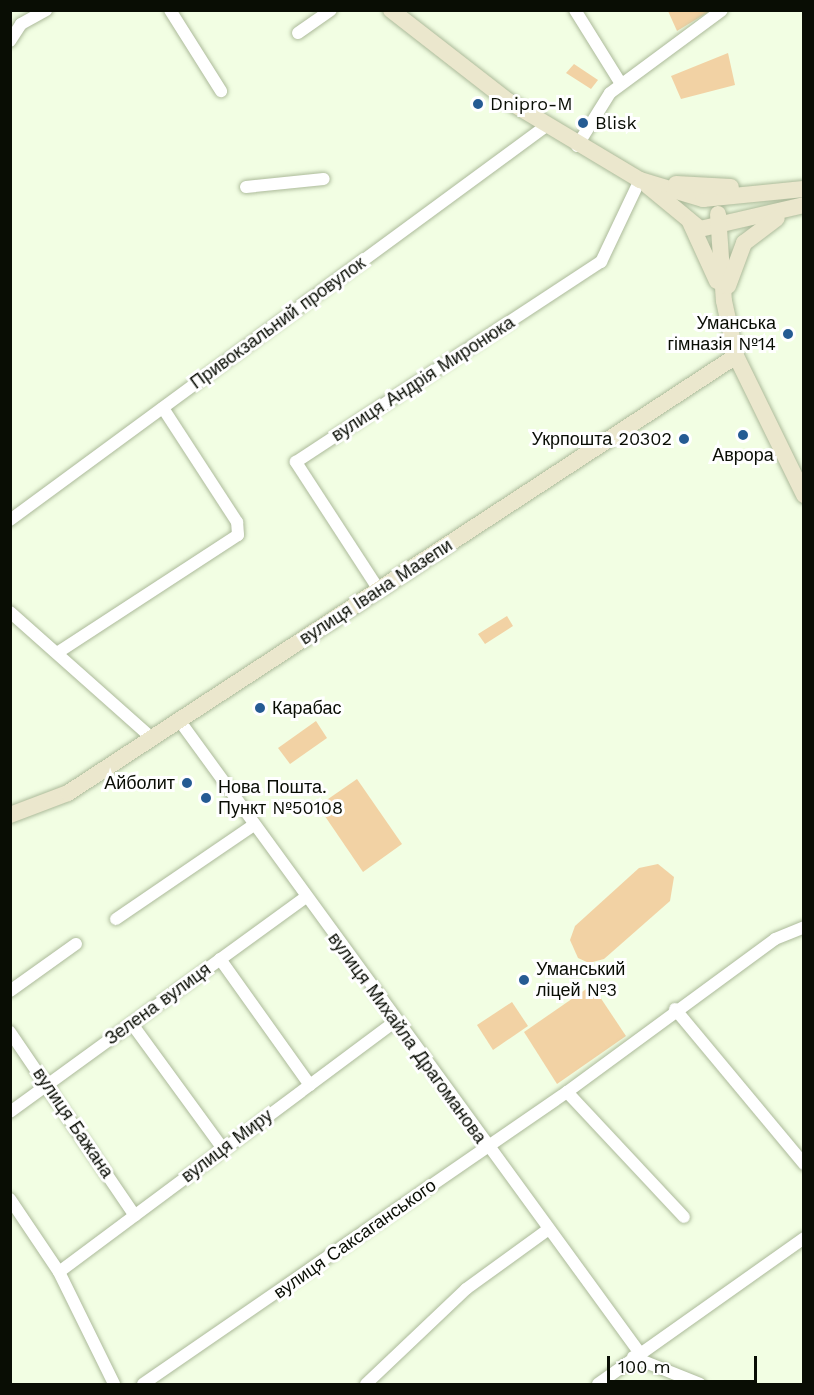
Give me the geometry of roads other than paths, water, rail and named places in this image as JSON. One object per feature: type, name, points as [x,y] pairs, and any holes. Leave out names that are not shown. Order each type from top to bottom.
[{"type":"main road","points":[[391,10],[546,126],[577,146],[640,180],[690,222],[715,223],[797,207]]},
{"type":"main road","points":[[640,180],[776,190]]},
{"type":"main road","points":[[640,180],[714,203],[724,301],[735,356],[804,495]]},
{"type":"main road","points":[[724,301],[690,222],[690,206],[703,198],[804,189]]},
{"type":"main road","points":[[724,301],[744,243],[797,207]]},
{"type":"main road","name":"вулиця Івана Мазепи","points":[[10,815],[68,793],[735,356]]},
{"type":"street","points":[[10,41],[21,24],[46,10]]},
{"type":"street","points":[[297,33],[331,10]]},
{"type":"street","points":[[574,10],[621,84]]},
{"type":"street","points":[[577,146],[621,84],[722,10]]},
{"type":"street","points":[[175,12],[221,92]]},
{"type":"street","name":"Привокзальний провулок","points":[[10,520],[546,126]]},
{"type":"street","points":[[246,187],[324,179]]},
{"type":"street","name":"вулиця Андрія Миронюка","points":[[379,590],[296,462],[601,262],[640,180]]},
{"type":"street","points":[[57,653],[238,535],[237,522],[163,408]]},
{"type":"street","points":[[10,612],[152,738]]},
{"type":"street","name":"вулиця Михайла Драгоманова","points":[[179,720],[486,1148],[549,1229],[636,1355]]},
{"type":"street","points":[[116,920],[254,825]]},
{"type":"street","name":"Зелена вулиця","points":[[10,1112],[306,897]]},
{"type":"street","name":"вулиця Саксаганського","points":[[143,1384],[567,1092],[675,1009],[775,939],[804,927]]},
{"type":"street","points":[[10,991],[76,944]]},
{"type":"street","points":[[220,959],[310,1085]]},
{"type":"street","points":[[675,1009],[804,1164]]},
{"type":"street","name":"вулиця Миру","points":[[59,1272],[396,1021]]},
{"type":"street","points":[[132,1024],[224,1149]]},
{"type":"street","name":"вулиця Бажана","points":[[10,1032],[135,1216]]},
{"type":"street","points":[[567,1092],[684,1217]]},
{"type":"street","points":[[10,1200],[59,1272],[114,1384]]},
{"type":"street","points":[[366,1384],[466,1289],[549,1229]]},
{"type":"street","points":[[598,1384],[804,1238]]},
{"type":"street","points":[[636,1355],[700,1384]]},
{"type":"place","name":"Dnipro-M","points":[[478,104]]},
{"type":"place","name":"Blisk","points":[[583,123]]},
{"type":"place","name":"Уманська гімназія №14","points":[[788,334]]},
{"type":"place","name":"Аврора","points":[[743,435]]},
{"type":"place","name":"Укрпошта 20302","points":[[684,439]]},
{"type":"place","name":"Карабас","points":[[260,708]]},
{"type":"place","name":"Айболит","points":[[187,783]]},
{"type":"place","name":"Нова Пошта. Пункт №50108","points":[[206,798]]},
{"type":"place","name":"Уманський ліцей №3","points":[[524,980]]}]
